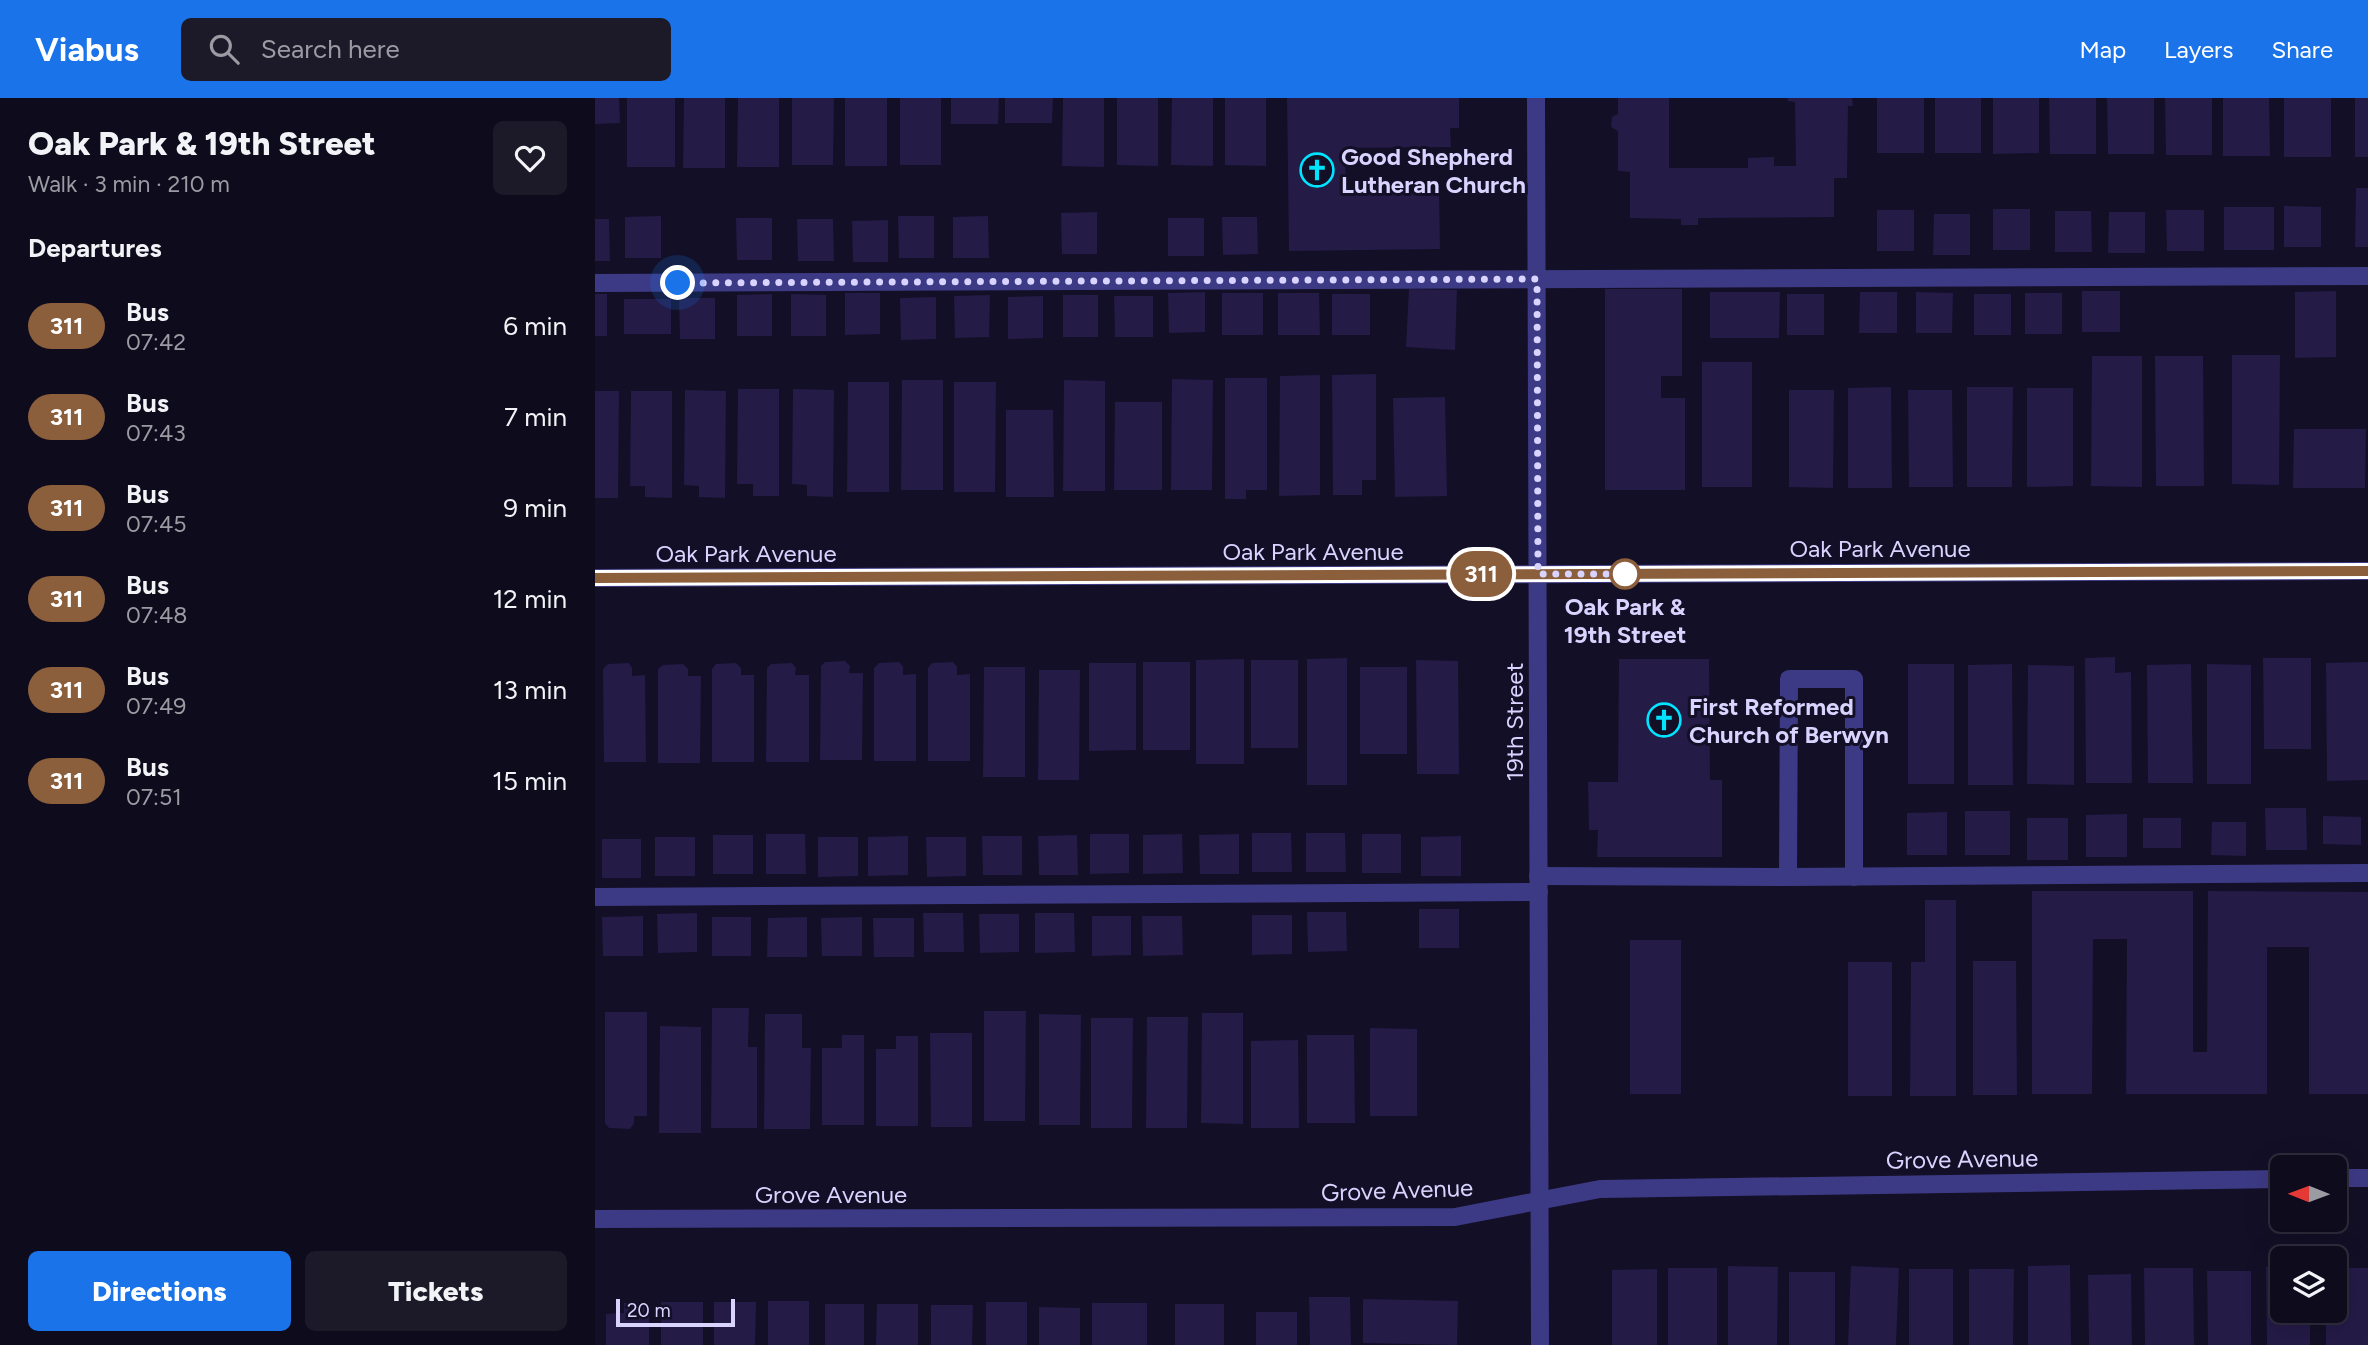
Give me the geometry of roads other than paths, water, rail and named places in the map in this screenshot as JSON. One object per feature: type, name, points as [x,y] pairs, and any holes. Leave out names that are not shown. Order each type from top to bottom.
[{"type":"street","name":"19th Street","points":[[1536,98],[1540,1345]]},
{"type":"street","points":[[595,284],[2368,276]]},
{"type":"street","name":"Oak Park Avenue","points":[[595,578],[2368,571]]},
{"type":"street","points":[[1789,877],[1789,679],[1854,679],[1854,877]]},
{"type":"street","points":[[595,897],[1539,884],[1789,877],[2368,873]]},
{"type":"street","points":[[2347,1178],[2368,1178]]},
{"type":"street","name":"Grove Avenue","points":[[595,1219],[1455,1217],[1600,1189],[2270,1179]]},
{"type":"place","name":"Good Shepherd Lutheran Church","points":[[1317,170]]},
{"type":"place","name":"Oak Park & 19th Street","points":[[1625,574]]},
{"type":"place","name":"First Reformed Church of Berwyn","points":[[1664,720]]}]
